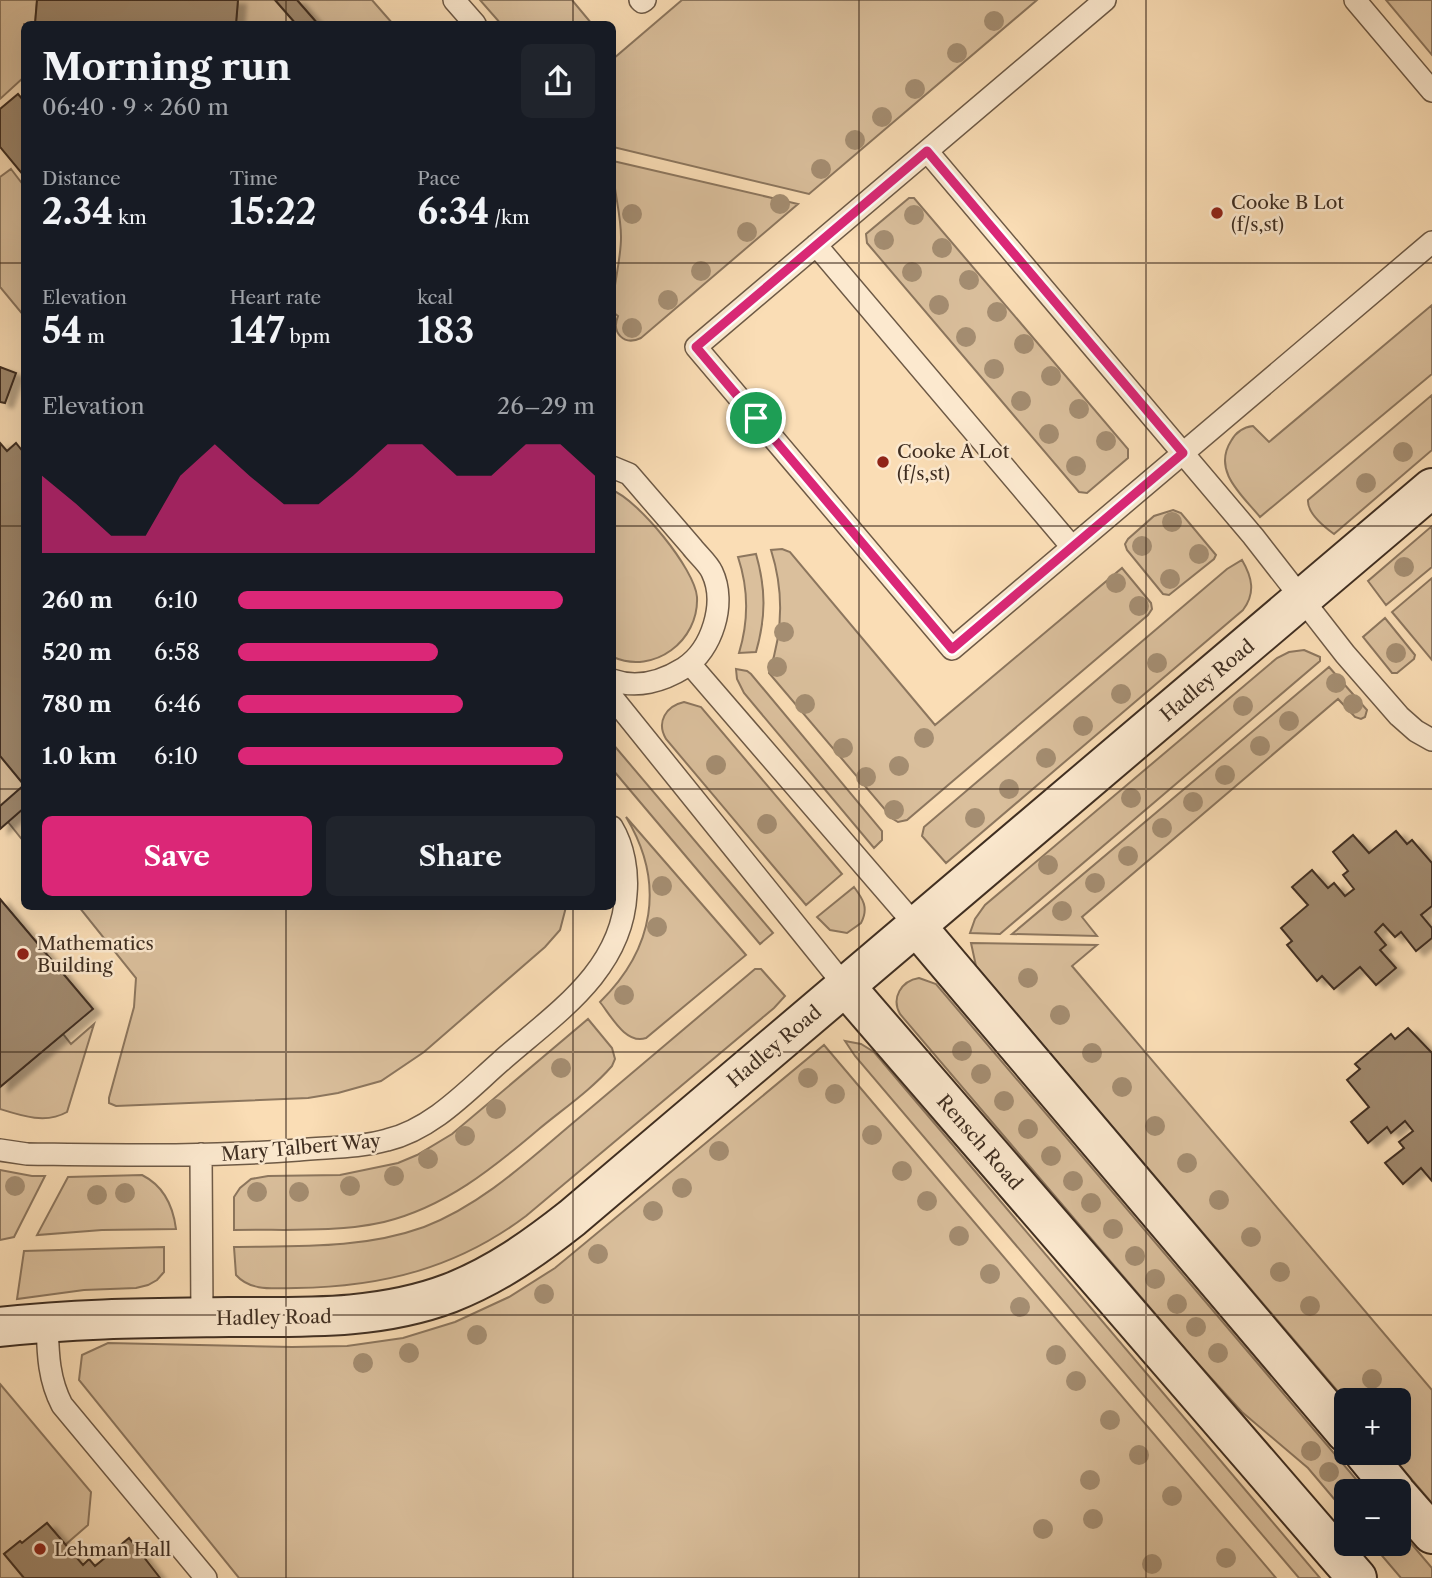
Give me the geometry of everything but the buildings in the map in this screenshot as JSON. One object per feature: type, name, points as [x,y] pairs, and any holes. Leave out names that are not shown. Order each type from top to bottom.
[{"type":"street","name":"Hadley Road","points":[[0,1327],[104,1318],[334,1317],[376,1313],[418,1303],[474,1283],[522,1256],[572,1218],[917,927],[1432,488]]},
{"type":"street","points":[[917,927],[1334,1419]]},
{"type":"street","name":"Rensch Road","points":[[845,986],[1357,1578]]},
{"type":"street","points":[[1374,1465],[1385,1479]]},
{"type":"street","points":[[1411,1509],[1432,1534]]},
{"type":"lane","points":[[454,0],[472,21]]},
{"type":"lane","points":[[1105,0],[696,347],[952,649],[1432,242]]},
{"type":"lane","points":[[1355,0],[1432,91]]},
{"type":"lane","points":[[927,151],[1183,453],[1342,650],[1399,716],[1416,731],[1432,740]]},
{"type":"lane","points":[[816,245],[1072,547]]},
{"type":"lane","points":[[616,469],[629,474],[712,572],[718,596],[716,622],[706,645],[690,664],[668,677],[644,684],[616,680]]},
{"type":"lane","points":[[690,664],[917,927]]},
{"type":"lane","name":"Rensch Road","points":[[616,701],[845,986]]},
{"type":"lane","name":"Mary Talbert Way","points":[[0,1150],[27,1154],[250,1153],[363,1145],[398,1138],[424,1125],[438,1116],[575,996],[600,969],[613,949],[621,928],[627,881],[624,858],[616,837]]},
{"type":"lane","points":[[201,1154],[202,1317]]},
{"type":"lane","points":[[47,1322],[48,1366],[53,1387],[62,1405],[206,1578]]},
{"type":"shaded area","points":[[0,0],[37,0],[35,21],[21,21],[21,80],[0,99]]},
{"type":"shaded area","points":[[238,0],[275,0],[293,21],[236,21]]},
{"type":"shaded area","points":[[297,0],[372,0],[390,21],[315,21]]},
{"type":"shaded area","points":[[480,0],[572,0],[590,21],[498,21]]},
{"type":"shaded area","points":[[682,0],[1037,0],[809,194],[616,148],[616,56]]},
{"type":"shaded area","points":[[1386,0],[1432,0],[1432,55]]},
{"type":"shaded area","points":[[616,162],[798,204],[641,338],[635,340],[624,339],[616,328],[620,218],[616,193]]},
{"type":"shaded area","points":[[11,169],[21,182],[21,312],[0,287],[0,177]]},
{"type":"shaded area","points":[[909,198],[914,198],[1128,449],[1128,458],[1087,493],[1079,492],[867,243],[866,234]]},
{"type":"shaded area","points":[[1432,305],[1432,374],[1260,517],[1238,491],[1227,472],[1226,452],[1235,435],[1253,426],[1269,442]]},
{"type":"shaded area","points":[[1432,395],[1432,450],[1334,534],[1313,514],[1308,500]]},
{"type":"shaded area","points":[[616,492],[636,507],[664,537],[687,570],[697,597],[696,613],[682,640],[658,658],[628,661],[616,658]]},
{"type":"shaded area","points":[[1173,510],[1181,513],[1216,555],[1169,595],[1163,594],[1125,544],[1154,516]]},
{"type":"shaded area","points":[[1432,526],[1432,567],[1386,605],[1368,581]]},
{"type":"shaded area","points":[[782,549],[790,552],[935,725],[1122,568],[1151,603],[1152,609],[907,820],[898,822],[769,673],[777,642],[780,611],[778,581],[771,550]]},
{"type":"shaded area","points":[[756,554],[764,603],[762,627],[756,652],[739,653],[745,629],[746,605],[738,557]]},
{"type":"shaded area","points":[[1242,560],[1251,585],[1250,597],[1243,610],[946,863],[922,836],[924,827],[1227,569]]},
{"type":"shaded area","points":[[1432,578],[1432,660],[1392,612]]},
{"type":"shaded area","points":[[1385,618],[1415,655],[1414,659],[1397,673],[1392,673],[1363,637]]},
{"type":"shaded area","points":[[1304,650],[1320,657],[1320,661],[1000,934],[970,933],[975,919],[985,905],[1277,658],[1289,652]]},
{"type":"shaded area","points":[[1329,667],[1367,710],[1365,717],[1355,717],[1338,699],[1082,917],[1097,936],[1012,934]]},
{"type":"shaded area","points":[[736,669],[751,674],[882,831],[882,840],[874,848],[744,693],[737,679]]},
{"type":"shaded area","points":[[684,702],[701,707],[842,874],[806,905],[666,739],[662,727],[664,716],[672,707]]},
{"type":"shaded area","points":[[616,748],[773,933],[760,944],[616,774]]},
{"type":"shaded area","points":[[0,756],[21,781],[21,838],[0,812]]},
{"type":"shaded area","points":[[626,817],[746,955],[646,1038],[639,1039],[620,1028],[600,1002],[618,982],[632,960],[643,938],[648,914],[650,891],[646,866],[639,842]]},
{"type":"shaded area","points":[[854,887],[864,904],[865,913],[861,923],[847,933],[830,930],[817,917]]},
{"type":"shaded area","points":[[81,910],[565,910],[560,930],[545,947],[424,1052],[381,1081],[308,1098],[116,1106],[109,1103],[134,1007],[136,978]]},
{"type":"shaded area","points":[[971,943],[1097,945],[1072,966],[1432,1390],[1432,1503],[1399,1465],[1411,1465],[1411,1388],[1335,1388],[976,966]]},
{"type":"shaded area","points":[[755,969],[761,969],[785,996],[774,1008],[526,1216],[500,1234],[446,1261],[417,1271],[359,1284],[264,1288],[249,1284],[236,1275],[234,1247],[330,1245],[378,1239],[424,1227],[467,1206],[525,1163]]},
{"type":"shaded area","points":[[919,978],[936,984],[1334,1453],[1334,1465],[1344,1465],[1356,1479],[1334,1479],[1334,1499],[1308,1468],[1242,1412],[1192,1357],[900,1014],[897,996],[903,986]]},
{"type":"shaded area","points":[[588,1019],[612,1048],[615,1059],[612,1066],[586,1091],[504,1158],[447,1197],[406,1215],[366,1225],[328,1229],[234,1230],[234,1197],[251,1179],[268,1176],[340,1175],[398,1163],[417,1155],[452,1134]]},
{"type":"shaded area","points":[[94,1024],[67,1112],[51,1118],[42,1118],[0,1109],[0,1087],[63,1034],[71,1044]]},
{"type":"shaded area","points":[[845,1041],[861,1044],[874,1052],[1320,1578],[1299,1578]]},
{"type":"shaded area","points":[[824,1045],[1276,1578],[239,1578],[79,1380],[82,1355],[108,1343],[347,1346],[403,1338],[455,1322],[509,1297],[555,1268]]},
{"type":"shaded area","points":[[0,1170],[45,1176],[14,1237],[0,1240]]},
{"type":"shaded area","points":[[142,1175],[150,1179],[166,1197],[173,1212],[176,1229],[102,1230],[37,1235],[68,1177]]},
{"type":"shaded area","points":[[164,1247],[164,1272],[148,1285],[17,1299],[24,1251]]},
{"type":"shaded area","points":[[0,1384],[91,1492],[88,1525],[65,1545],[47,1523],[4,1554],[24,1578],[0,1578]]},
{"type":"shaded area","points":[[1411,1543],[1432,1568],[1432,1578],[1401,1578],[1382,1556],[1411,1556]]},
{"type":"place","name":"Cooke B Lot (f/s,st)","points":[[1217,213]]},
{"type":"place","name":"Cooke A Lot (f/s,st)","points":[[883,462]]},
{"type":"place","name":"Mathematics Building","points":[[23,954]]},
{"type":"place","name":"Lehman Hall","points":[[40,1549]]},
{"type":"route","points":[[927,151],[1183,453],[952,649],[756,418],[696,347],[927,151]]}]
